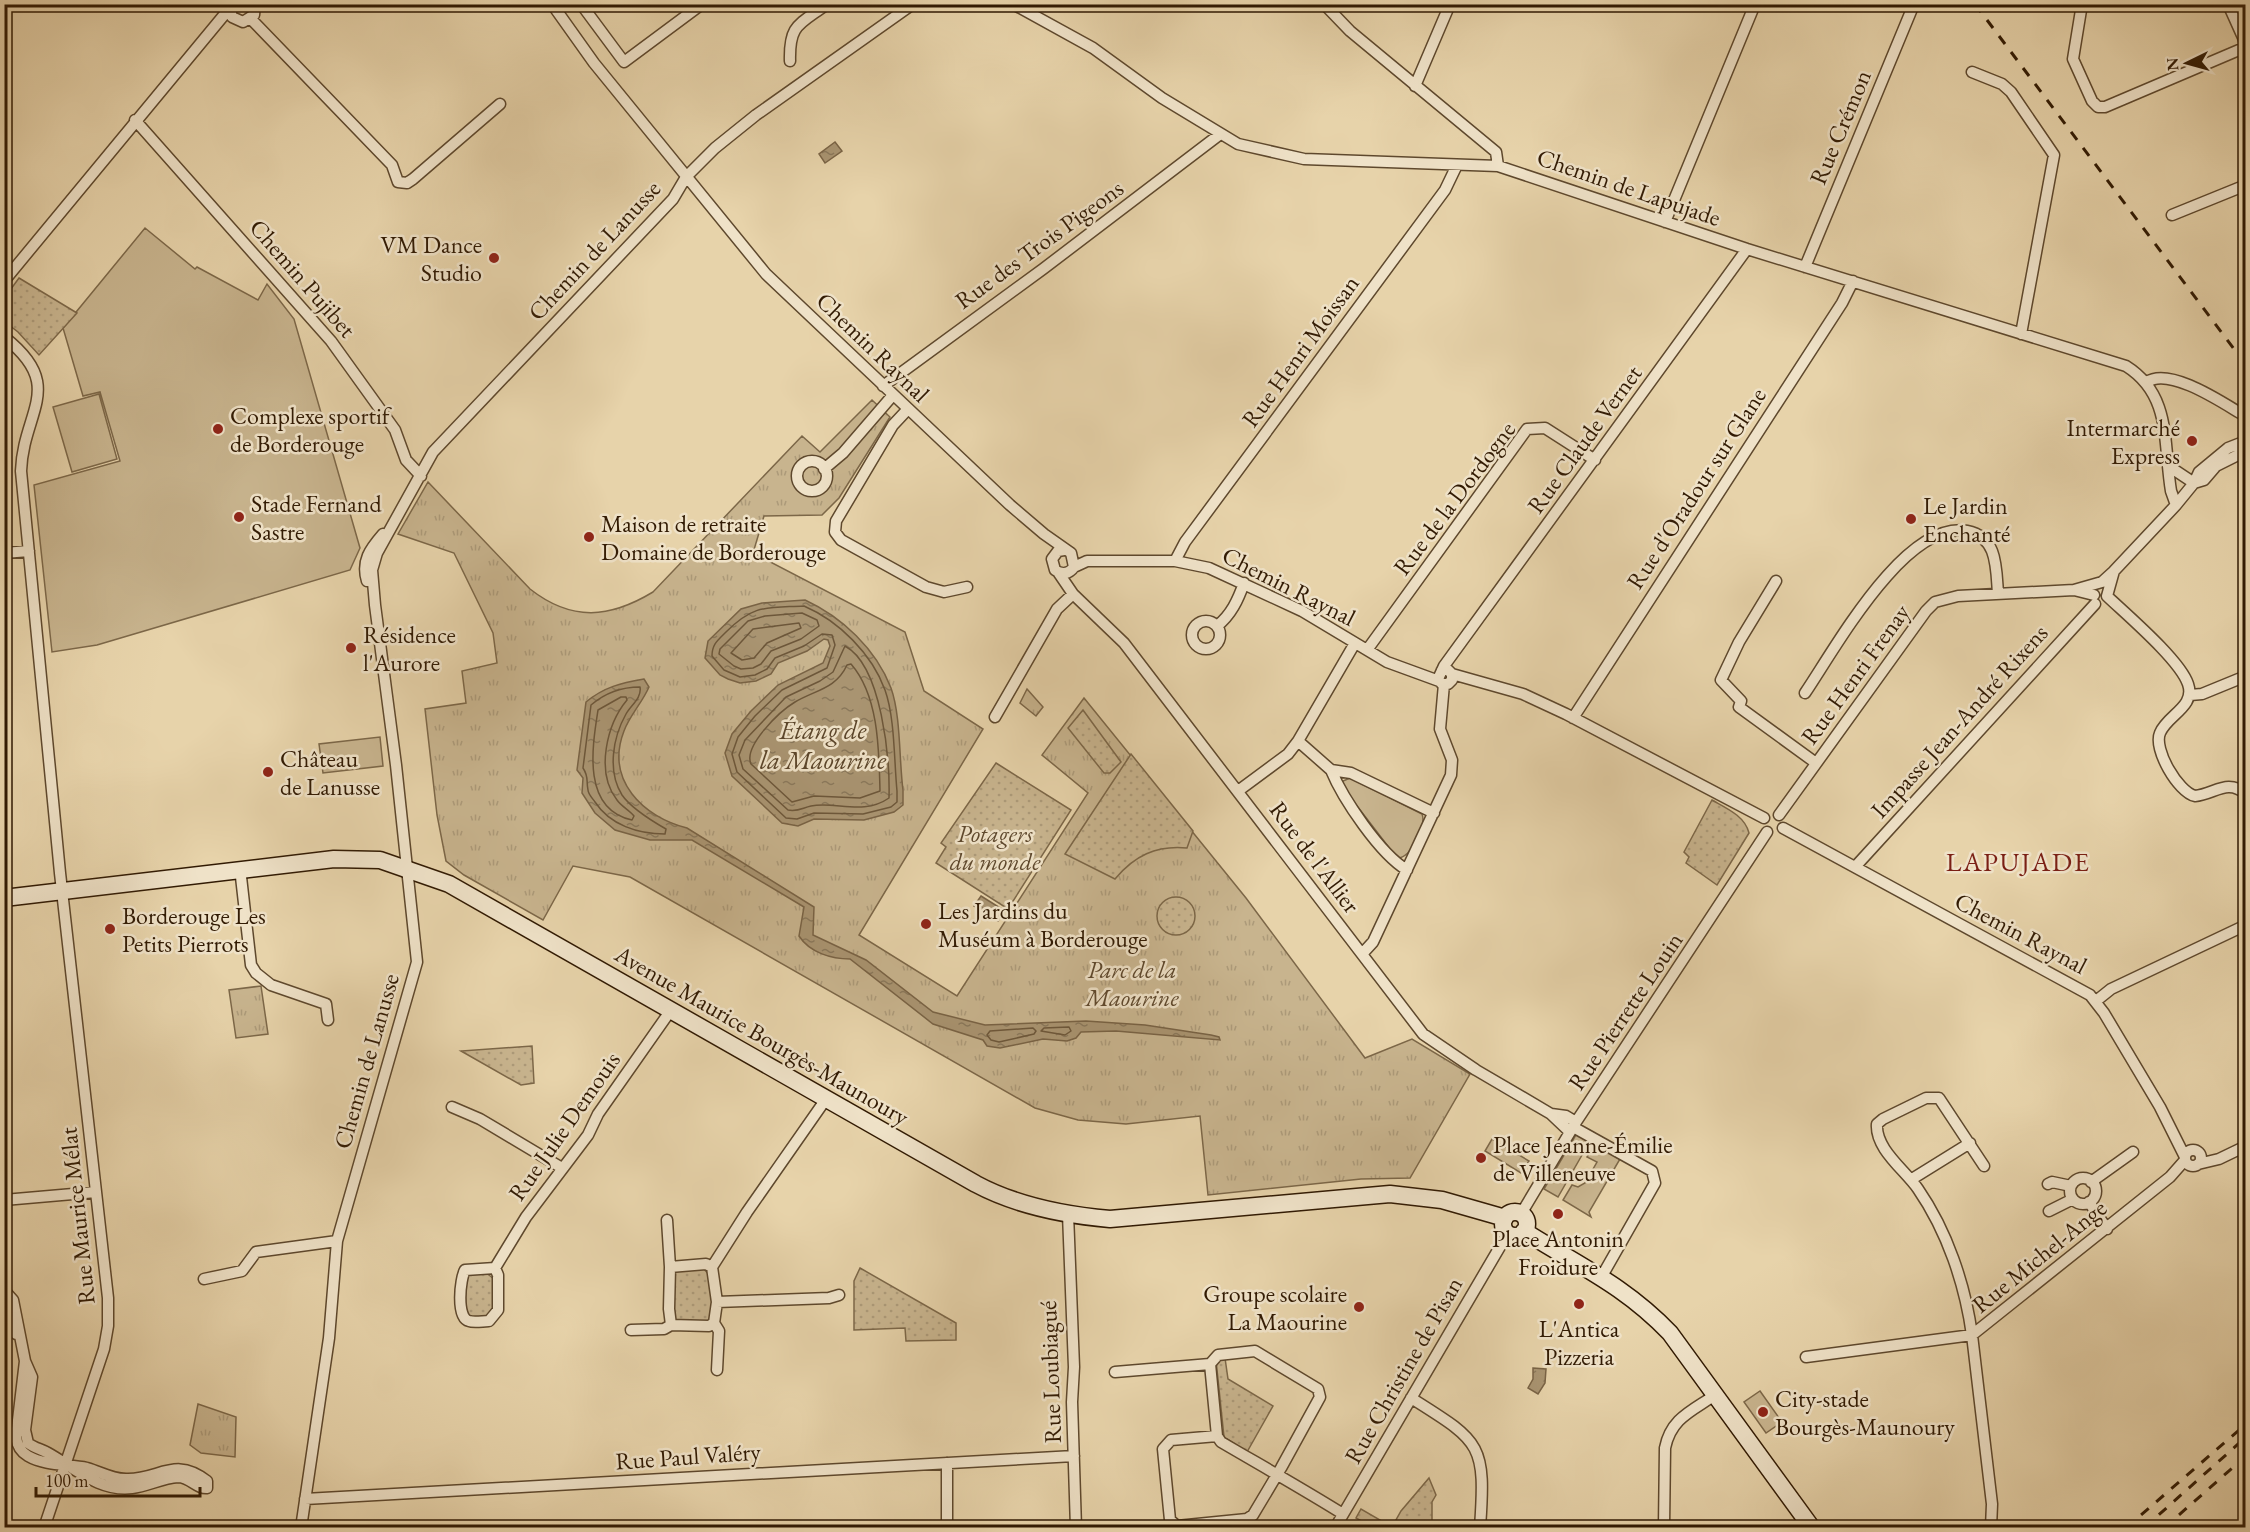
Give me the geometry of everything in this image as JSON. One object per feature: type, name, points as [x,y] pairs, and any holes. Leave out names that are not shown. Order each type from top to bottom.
[{"type":"street","points":[[4,281],[229,7],[235,20],[243,22],[251,19],[255,11],[255,4]]},
{"type":"street","name":"Chemin de Lanusse","points":[[301,1527],[329,1338],[337,1241],[417,962],[396,765],[375,605],[366,576],[365,562],[370,549],[394,520],[433,452],[673,200],[686,177],[594,63],[552,4]]},
{"type":"street","points":[[581,4],[624,62],[702,4]]},
{"type":"street","points":[[789,61],[790,35],[797,26],[827,4]]},
{"type":"street","points":[[686,177],[714,148],[756,115],[913,4]]},
{"type":"street","name":"Chemin de Lapujade","points":[[1013,4],[1093,48],[1219,135],[1238,144],[1304,159],[1498,166],[1747,249],[2126,366],[2147,382]]},
{"type":"street","points":[[1324,4],[1350,31],[1496,152],[1498,166]]},
{"type":"street","points":[[1415,86],[1450,4]]},
{"type":"street","points":[[1665,222],[1755,4]]},
{"type":"street","name":"Rue Crémon","points":[[1805,267],[1914,4]]},
{"type":"street","points":[[2082,4],[2073,59],[2092,101],[2098,107],[2105,107],[2246,46],[2228,4]]},
{"type":"street","points":[[251,19],[392,165],[398,182],[407,183],[413,179],[500,104]]},
{"type":"street","points":[[1972,72],[2002,84],[2011,92],[2054,155],[2021,334]]},
{"type":"street","name":"Chemin Pujibet","points":[[135,120],[331,340],[395,430],[406,460],[421,476]]},
{"type":"street","name":"Rue des Trois Pigeons","points":[[883,386],[1080,242],[1219,135]]},
{"type":"street","name":"Rue Henri Moissan","points":[[1175,561],[1185,542],[1445,190],[1457,165]]},
{"type":"street","name":"Chemin Raynal","points":[[686,177],[766,274],[883,386],[1044,534],[1068,552],[1098,561]]},
{"type":"street","points":[[2172,215],[2246,185]]},
{"type":"street","name":"Rue Claude Vernet","points":[[1362,954],[1373,942],[1434,813],[1453,767],[1440,729],[1446,676],[1455,654],[1747,249]]},
{"type":"street","name":"Rue d'Oradour sur Glane","points":[[1573,718],[1842,303],[1853,281]]},
{"type":"street","name":"Rue Maurice Mélat","points":[[4,337],[30,361],[36,374],[39,392],[37,408],[22,449],[21,471],[62,891],[108,1298],[108,1326],[104,1349],[45,1527]]},
{"type":"street","points":[[2176,505],[2171,491],[2158,400],[2147,382],[2162,377],[2182,383],[2240,413]]},
{"type":"street","points":[[824,469],[843,453],[893,395]]},
{"type":"street","points":[[908,409],[893,425],[836,521],[835,532],[841,540],[926,587],[944,592],[967,587]]},
{"type":"street","name":"Rue de la Dordogne","points":[[1366,650],[1527,429],[1545,428],[1595,460]]},
{"type":"street","points":[[2176,505],[2194,483],[2199,472],[2215,456],[2246,441]]},
{"type":"street","points":[[2194,483],[2204,480],[2216,466],[2246,451]]},
{"type":"street","points":[[2168,460],[2173,469],[2194,483]]},
{"type":"street","name":"Impasse Jean-André Rixens","points":[[1855,867],[2100,591],[2114,571],[2176,505]]},
{"type":"street","points":[[1805,693],[1898,561],[1931,538],[1947,531],[1962,530],[1976,533],[1984,539],[1995,556],[1998,594]]},
{"type":"street","name":"Chemin Raynal","points":[[1044,534],[1053,556]]},
{"type":"street","points":[[4,554],[29,550]]},
{"type":"street","points":[[995,717],[1057,609],[1073,594],[1073,568],[1068,552],[1053,556],[1052,567],[1058,572],[1065,573],[1073,568]]},
{"type":"street","name":"Chemin Raynal","points":[[1073,568],[1079,562],[1098,561],[1175,561],[1201,566],[1244,583],[1302,611],[1387,662],[1418,674],[1474,681],[1522,694],[1573,718],[1764,818]]},
{"type":"street","name":"Rue de l'Allier","points":[[1058,572],[1073,594],[1124,643],[1424,1034],[1573,1127]]},
{"type":"street","points":[[1776,581],[1739,642],[1720,680],[1741,701],[1739,707],[1815,763]]},
{"type":"street","points":[[1217,626],[1225,620],[1237,601],[1244,583]]},
{"type":"street","name":"Rue Henri Frenay","points":[[1779,816],[1815,763],[1926,611],[1935,602],[1958,596],[2074,590],[2100,591]]},
{"type":"street","points":[[2100,591],[2165,653],[2186,679],[2190,695]]},
{"type":"street","points":[[1238,791],[1288,754],[1298,741],[1355,643]]},
{"type":"street","points":[[2243,786],[2224,785],[2195,796],[2188,795],[2177,786],[2162,752],[2158,736],[2190,695],[2202,694],[2246,676]]},
{"type":"street","points":[[1298,741],[1331,770],[1340,791],[1384,850],[1407,870]]},
{"type":"street","points":[[1331,770],[1351,773],[1434,813]]},
{"type":"street","points":[[1774,813],[1779,816],[1783,819],[1783,828],[1773,834],[1767,832],[1763,823],[1764,818],[1774,813]]},
{"type":"street","name":"Chemin Raynal","points":[[1783,828],[2077,986],[2096,1001],[2178,1140],[2192,1159]]},
{"type":"street","name":"Rue Pierrette Louin","points":[[1521,1214],[1573,1127],[1767,832]]},
{"type":"street","name":"Avenue Maurice Bourgès-Maunoury","points":[[4,898],[240,868],[365,858],[406,868],[449,884],[985,1189],[1011,1200],[1068,1214],[1110,1219],[1136,1219],[1399,1194],[1442,1200],[1512,1227],[1602,1276],[1641,1304],[1663,1325],[1812,1527]]},
{"type":"street","points":[[240,868],[251,965],[271,985],[326,1005],[328,1020]]},
{"type":"street","points":[[2096,1001],[2112,989],[2246,925]]},
{"type":"street","name":"Rue Julie Demouis","points":[[495,1268],[562,1168],[588,1135],[598,1114],[670,1010]]},
{"type":"street","points":[[1806,1357],[1972,1335],[1946,1238],[1912,1179],[1878,1137],[1877,1124],[1926,1098],[1939,1098],[1984,1166]]},
{"type":"street","points":[[717,1370],[719,1331],[714,1323],[717,1302],[712,1267],[747,1212],[826,1099]]},
{"type":"street","points":[[452,1107],[480,1119],[562,1168]]},
{"type":"street","points":[[1573,1127],[1652,1171],[1655,1175],[1655,1183],[1602,1276]]},
{"type":"street","points":[[1912,1179],[1970,1143]]},
{"type":"street","points":[[2192,1159],[2219,1159],[2246,1146]]},
{"type":"street","points":[[2091,1182],[2133,1152]]},
{"type":"street","name":"Rue Michel-Ange","points":[[1991,1527],[1992,1504],[1972,1335],[2192,1159]]},
{"type":"street","points":[[2048,1184],[2052,1182],[2071,1186],[2080,1179],[2091,1182]]},
{"type":"street","points":[[2049,1211],[2073,1200],[2082,1204],[2089,1202],[2095,1195],[2091,1182]]},
{"type":"street","points":[[2071,1186],[2073,1200]]},
{"type":"street","points":[[4,1200],[96,1192]]},
{"type":"street","points":[[2089,1202],[2107,1228]]},
{"type":"street","name":"Rue Loubiagué","points":[[1068,1214],[1074,1367],[1076,1527]]},
{"type":"street","points":[[1512,1227],[1527,1224],[1521,1214]]},
{"type":"street","points":[[667,1220],[671,1325]]},
{"type":"street","name":"Rue Christine de Pisan","points":[[1335,1527],[1512,1227]]},
{"type":"street","points":[[204,1279],[242,1271],[256,1252],[337,1241]]},
{"type":"street","points":[[670,1267],[696,1264],[712,1267]]},
{"type":"street","points":[[495,1268],[498,1275],[498,1310],[489,1321],[468,1321],[463,1318],[461,1310],[461,1277],[465,1270],[495,1268]]},
{"type":"street","points":[[4,1290],[13,1300],[25,1361],[32,1377],[25,1440],[32,1447],[66,1465],[84,1478],[112,1481],[133,1488],[178,1477],[191,1480],[204,1489],[208,1485],[197,1474],[177,1468],[112,1481]]},
{"type":"street","points":[[717,1302],[829,1298],[839,1295]]},
{"type":"street","points":[[4,1303],[22,1345]]},
{"type":"street","points":[[631,1330],[714,1323]]},
{"type":"street","points":[[1115,1372],[1211,1361],[1255,1352],[1318,1389],[1320,1397],[1253,1515],[1247,1519],[1177,1526],[1170,1520],[1163,1449],[1171,1440],[1217,1436]]},
{"type":"street","points":[[1211,1361],[1217,1436],[1221,1442],[1343,1514]]},
{"type":"street","points":[[1665,1527],[1665,1448],[1671,1427],[1715,1395]]},
{"type":"street","points":[[1411,1398],[1465,1433],[1477,1451],[1482,1472],[1480,1527]]},
{"type":"street","name":"Rue Paul Valéry","points":[[305,1499],[1074,1456]]},
{"type":"street","points":[[947,1463],[947,1527]]},
{"type":"green space","name":"Complexe sportif de Borderouge","points":[[145,228],[195,269],[197,267],[258,300],[267,284],[294,319],[360,548],[350,570],[97,645],[52,652],[34,485],[120,461],[100,392],[83,396],[63,328]]},
{"type":"green space","points":[[19,278],[77,313],[39,355],[18,332],[5,322],[5,297]]},
{"type":"green space","points":[[99,394],[117,459],[72,472],[53,407]]},
{"type":"green space","name":"Parc de la Maourine","points":[[872,400],[890,417],[839,498],[822,515],[764,516],[753,553],[905,632],[924,691],[983,729],[859,935],[957,996],[1088,793],[1042,755],[1084,698],[1246,898],[1365,1058],[1412,1039],[1470,1074],[1410,1178],[1361,1179],[1208,1195],[1200,1116],[1126,1124],[1078,1120],[1035,1108],[630,877],[573,866],[543,920],[464,875],[446,861],[437,815],[425,709],[466,703],[462,671],[497,663],[493,633],[454,553],[398,534],[428,482],[530,589],[561,607],[591,613],[606,611],[637,601],[653,592],[802,436],[820,452]]},
{"type":"green space","points":[[1027,689],[1043,707],[1036,716],[1020,703]]},
{"type":"green space","points":[[1083,710],[1121,762],[1110,773],[1104,773],[1068,728]]},
{"type":"green space","points":[[380,737],[383,766],[323,773],[319,744]]},
{"type":"green space","points":[[1131,754],[1193,831],[1187,848],[1165,848],[1146,854],[1130,864],[1115,879],[1065,854]]},
{"type":"green space","name":"Potagers du monde","points":[[996,763],[1071,810],[1008,909],[936,863],[946,847],[941,843]]},
{"type":"green space","points":[[1350,778],[1422,814],[1420,833],[1408,853],[1397,858],[1344,789],[1343,781]]},
{"type":"green space","points":[[1712,800],[1739,817],[1749,833],[1717,885],[1686,863],[1689,857],[1684,852]]},
{"type":"green space","points":[[1176,897],[1190,902],[1195,916],[1190,930],[1176,935],[1162,930],[1157,916],[1162,902]]},
{"type":"green space","points":[[261,986],[268,1034],[236,1038],[229,990]]},
{"type":"green space","points":[[532,1046],[534,1083],[521,1085],[461,1051]]},
{"type":"green space","points":[[1577,1133],[1590,1141],[1558,1197],[1544,1189]]},
{"type":"green space","points":[[1492,1139],[1529,1161],[1521,1173],[1485,1151]]},
{"type":"green space","points":[[1595,1144],[1620,1159],[1589,1212],[1591,1217],[1563,1200],[1572,1185],[1578,1187],[1585,1183],[1597,1162],[1587,1157]]},
{"type":"green space","points":[[703,1268],[713,1279],[711,1319],[707,1322],[673,1320],[672,1276],[677,1270]]},
{"type":"green space","points":[[860,1268],[956,1323],[956,1340],[906,1341],[905,1328],[854,1330],[854,1281]]},
{"type":"green space","points":[[485,1272],[494,1279],[493,1309],[488,1316],[470,1318],[466,1313],[465,1281],[468,1274]]},
{"type":"green space","points":[[1225,1358],[1228,1379],[1273,1406],[1247,1452],[1224,1437],[1216,1360]]},
{"type":"green space","name":"City-stade Bourgès-Maunoury","points":[[1760,1391],[1782,1422],[1766,1433],[1744,1402]]},
{"type":"green space","points":[[198,1404],[236,1417],[235,1457],[201,1453],[190,1445]]},
{"type":"green space","points":[[1429,1478],[1436,1495],[1432,1502],[1432,1527],[1392,1527],[1401,1511]]},
{"type":"green space","points":[[1361,1509],[1392,1527],[1372,1527],[1356,1518]]},
{"type":"water","points":[[835,142],[842,151],[825,163],[819,154]]},
{"type":"water","name":"Étang de la Maourine","points":[[805,600],[832,615],[856,636],[876,660],[891,688],[898,725],[903,790],[903,805],[894,812],[864,820],[814,819],[798,826],[782,823],[732,776],[725,753],[732,734],[751,711],[778,685],[823,663],[830,646],[828,640],[824,639],[807,651],[778,663],[771,674],[756,681],[740,683],[720,675],[705,658],[708,641],[741,609],[762,603]]},
{"type":"water","points":[[644,679],[649,687],[624,731],[619,749],[624,780],[632,794],[656,815],[687,828],[814,907],[813,935],[866,960],[933,1012],[985,1025],[1086,1021],[1145,1025],[1211,1035],[1219,1037],[1220,1040],[1116,1031],[1081,1032],[1076,1038],[1067,1041],[1043,1039],[1000,1048],[987,1046],[983,1040],[933,1024],[850,959],[829,956],[809,947],[799,936],[804,907],[692,840],[650,840],[615,830],[595,813],[582,793],[583,778],[577,770],[586,702],[613,686]]},
{"type":"water","points":[[981,896],[1005,911],[998,921],[974,906]]},
{"type":"water","points":[[1533,1368],[1546,1369],[1545,1383],[1538,1394],[1528,1388],[1533,1379]]},
{"type":"railway","points":[[1975,4],[2246,365]]},
{"type":"railway","points":[[2126,1528],[2246,1424]]},
{"type":"railway","points":[[2144,1528],[2246,1437]]},
{"type":"railway","points":[[2164,1528],[2246,1456]]},
{"type":"place","name":"VM Dance Studio","points":[[494,258]]},
{"type":"place","name":"Complexe sportif de Borderouge","points":[[218,429]]},
{"type":"place","name":"Intermarché Express","points":[[2192,441]]},
{"type":"place","name":"Stade Fernand Sastre","points":[[239,517]]},
{"type":"place","name":"Le Jardin Enchanté","points":[[1911,519]]},
{"type":"place","name":"Maison de retraite Domaine de Borderouge","points":[[589,537]]},
{"type":"place","name":"Résidence l'Aurore","points":[[351,648]]},
{"type":"place","name":"Château de Lanusse","points":[[268,772]]},
{"type":"place","name":"Les Jardins du Muséum à Borderouge","points":[[926,924]]},
{"type":"place","name":"Borderouge Les Petits Pierrots","points":[[110,929]]},
{"type":"place","name":"Place Jeanne-Émilie de Villeneuve","points":[[1481,1158]]},
{"type":"place","name":"Place Antonin Froidure","points":[[1558,1214]]},
{"type":"place","name":"L'Antica Pizzeria","points":[[1579,1304]]},
{"type":"place","name":"Groupe scolaire La Maourine","points":[[1359,1307]]},
{"type":"place","name":"City-stade Bourgès-Maunoury","points":[[1763,1412]]},
{"type":"district","name":"LAPUJADE","points":[[2018,861]]}]
